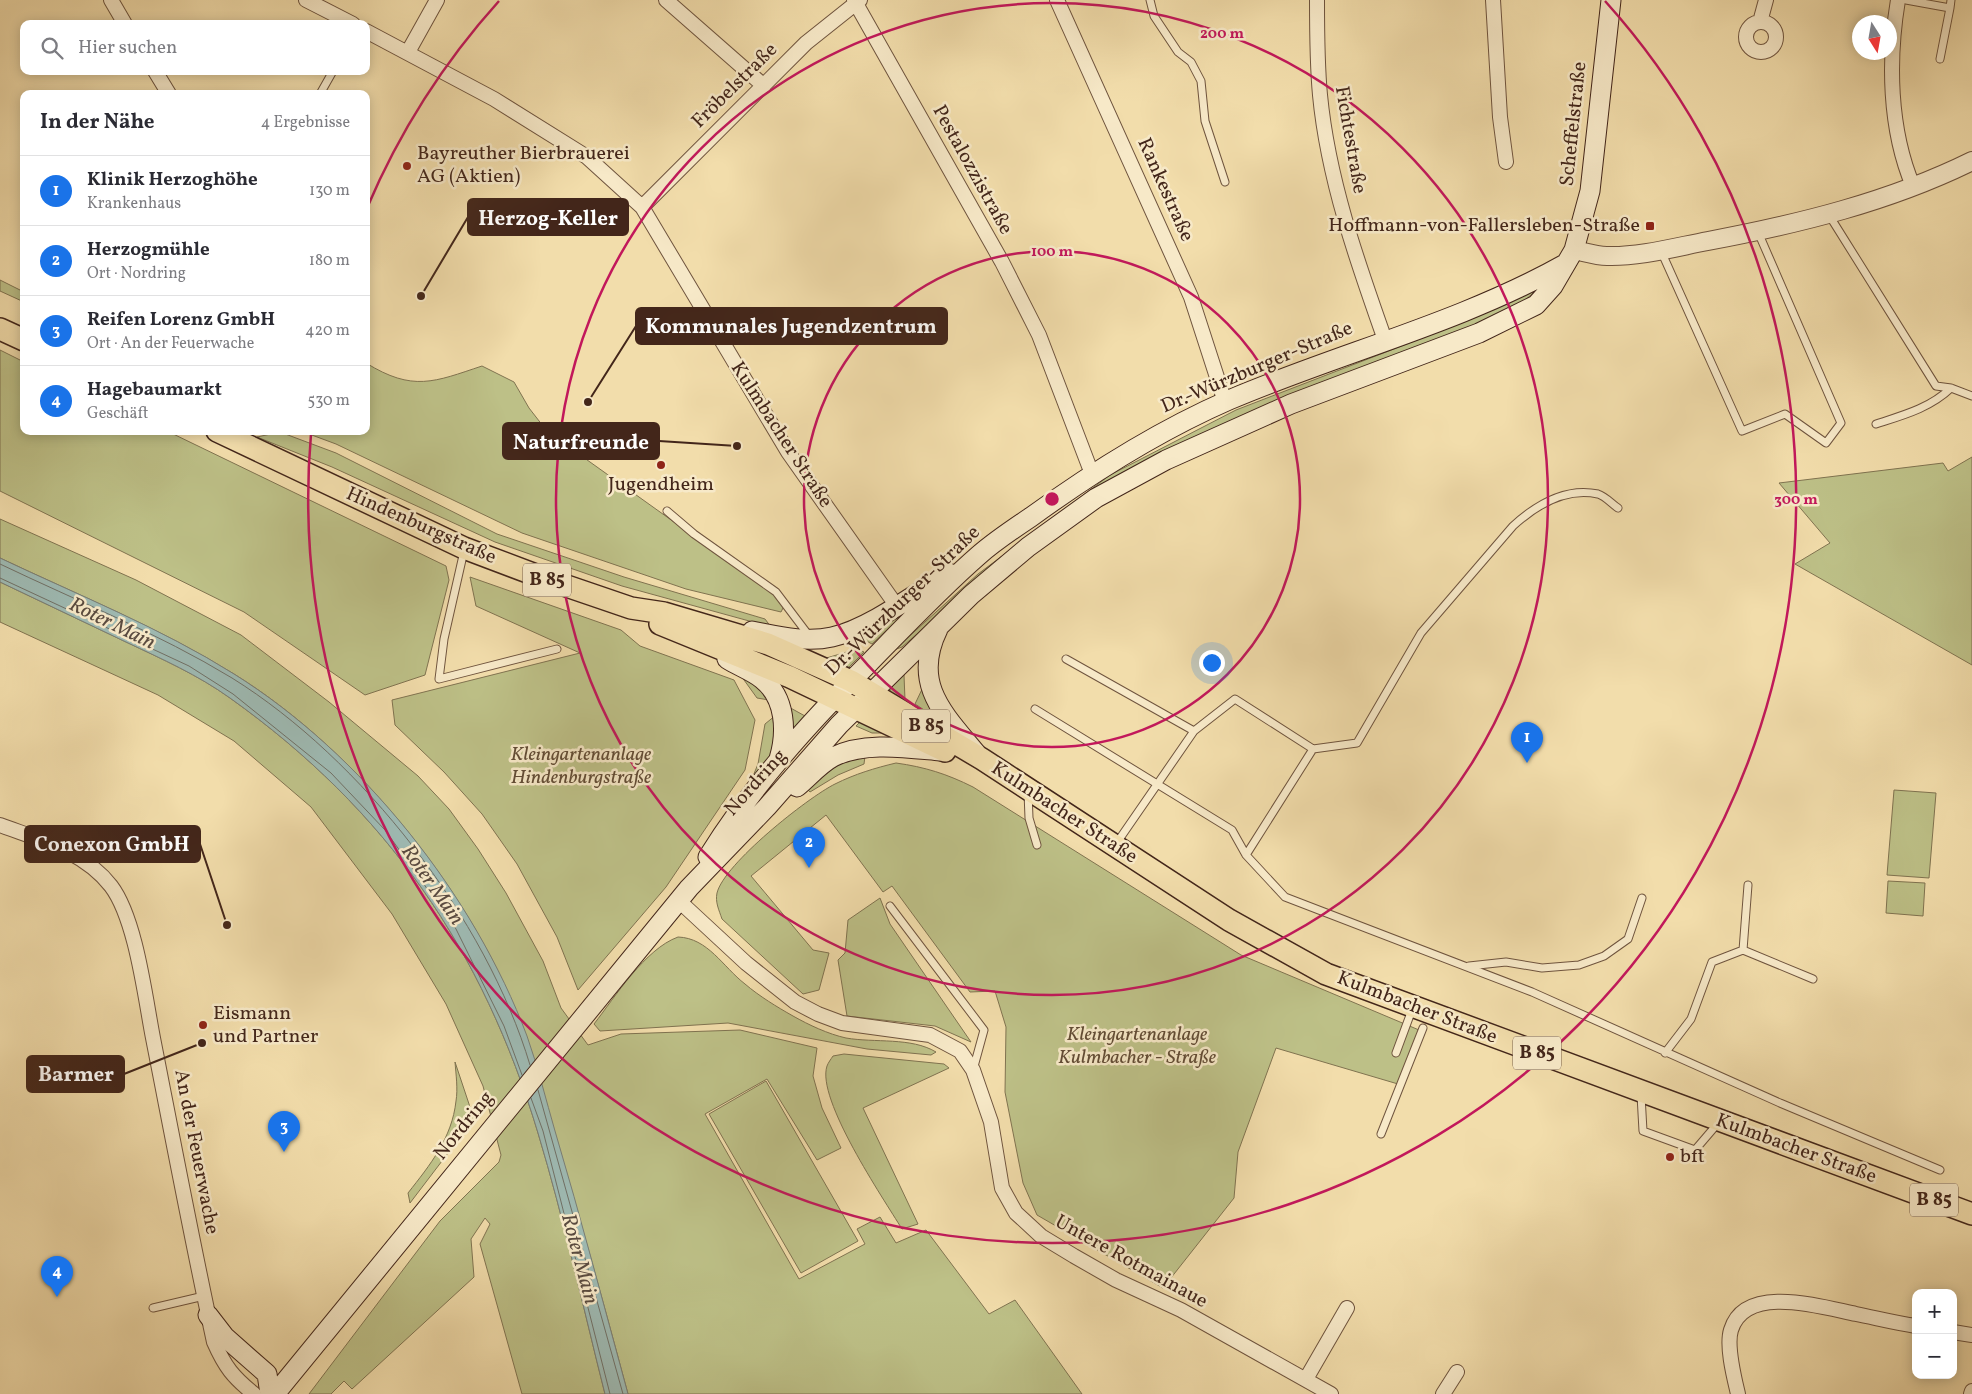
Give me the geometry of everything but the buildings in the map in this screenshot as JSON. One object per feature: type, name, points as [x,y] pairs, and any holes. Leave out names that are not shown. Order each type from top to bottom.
[{"type":"main road","name":"Scheffelstraße","points":[[1570,257],[1590,191],[1611,0]]},
{"type":"main road","name":"Dr.-Würzburger-Straße","points":[[835,698],[980,554],[1092,474],[1162,433],[1225,402],[1286,376],[1455,315],[1513,290],[1570,257]]},
{"type":"main road","points":[[855,708],[971,595],[1028,547],[1096,498],[1166,460],[1235,428],[1291,404],[1478,334],[1536,305],[1553,286],[1570,257]]},
{"type":"main road","points":[[0,329],[20,338]]},
{"type":"main road","name":"Hindenburgstraße","points":[[225,435],[464,548],[631,608],[658,623],[713,636],[768,644],[851,681],[871,692]]},
{"type":"main road","points":[[779,760],[784,742],[784,724],[775,693],[762,678],[723,657],[713,636],[831,638],[845,633],[896,605],[980,554]]},
{"type":"main road","points":[[941,624],[932,641],[929,659],[933,693],[939,708],[982,759]]},
{"type":"main road","name":"Hindenburgstraße","points":[[713,636],[855,708]]},
{"type":"main road","name":"Kulmbacher Straße","points":[[871,692],[982,759],[1229,920],[1318,969],[1413,1007],[1972,1214]]},
{"type":"main road","name":"Nordring","points":[[684,894],[725,830],[779,760],[835,698]]},
{"type":"main road","name":"Kulmbacher Straße","points":[[855,708],[945,751],[982,759]]},
{"type":"main road","name":"Nordring","points":[[275,1394],[684,894],[767,807],[855,708]]},
{"type":"main road","points":[[767,807],[796,788],[827,762],[842,753],[876,748],[945,751]]},
{"type":"main road","points":[[208,1314],[235,1347],[267,1374],[270,1382],[270,1394]]},
{"type":"main road","points":[[267,1374],[286,1372],[302,1362]]},
{"type":"street","points":[[111,0],[124,20]]},
{"type":"street","points":[[306,0],[345,20]]},
{"type":"street","points":[[408,52],[437,0]]},
{"type":"street","points":[[666,0],[764,86]]},
{"type":"street","name":"Rankestraße","points":[[1056,0],[1191,297],[1225,402]]},
{"type":"street","name":"Fichtestraße","points":[[1317,0],[1317,50],[1320,97],[1329,150],[1343,214],[1385,340]]},
{"type":"street","points":[[1493,0],[1499,108],[1506,162]]},
{"type":"street","points":[[1760,22],[1766,0]]},
{"type":"street","points":[[1898,0],[1892,34],[1894,107],[1905,168],[1913,186]]},
{"type":"street","name":"Fröbelstraße","points":[[642,207],[806,43],[857,1]]},
{"type":"street","name":"Pestalozzistraße","points":[[857,1],[1002,262],[1039,335],[1092,474]]},
{"type":"street","name":"Kulmbacher Straße","points":[[370,32],[494,99],[587,157],[642,207],[783,444],[896,605]]},
{"type":"street","points":[[157,75],[167,90]]},
{"type":"street","points":[[1570,257],[1607,256],[1661,250],[1758,232],[1829,215],[1942,176],[1972,162]]},
{"type":"street","name":"An der Feuerwache","points":[[0,825],[58,846],[84,860],[112,888],[128,917],[214,1342],[223,1363],[234,1378],[254,1394]]},
{"type":"street","name":"Untere Rotmainaue","points":[[684,894],[746,963],[795,1002],[818,1014],[842,1023],[930,1035],[960,1051],[973,1070],[991,1122],[1002,1188],[1016,1213],[1041,1236],[1116,1280],[1181,1310],[1331,1394]]},
{"type":"street","points":[[1738,1394],[1732,1371],[1730,1331],[1736,1317],[1746,1308],[1763,1303],[1788,1301],[1912,1325]]},
{"type":"street","points":[[1306,1379],[1347,1308]]},
{"type":"street","points":[[1957,1333],[1972,1335]]},
{"type":"street","points":[[1443,1394],[1457,1372]]},
{"type":"lane","points":[[1150,0],[1154,16],[1178,52],[1191,62],[1201,80],[1205,121],[1225,182]]},
{"type":"lane","points":[[1906,0],[1950,8]]},
{"type":"lane","points":[[1940,59],[1952,0]]},
{"type":"lane","points":[[322,90],[331,75]]},
{"type":"lane","points":[[1829,215],[1936,386],[1951,388],[1972,396]]},
{"type":"lane","points":[[1661,250],[1742,431],[1785,414],[1826,443],[1841,423],[1758,232]]},
{"type":"lane","points":[[1876,424],[1908,414],[1938,401],[1951,388]]},
{"type":"lane","points":[[1115,846],[1194,731],[1235,700],[1312,749],[1357,743],[1420,633],[1513,526],[1530,510],[1569,492],[1600,494],[1618,508]]},
{"type":"lane","points":[[667,511],[694,534],[776,592],[811,639]]},
{"type":"lane","points":[[464,548],[444,639],[438,679],[557,649]]},
{"type":"lane","points":[[1066,659],[1194,731]]},
{"type":"lane","points":[[1035,710],[1232,830],[1246,856],[1285,897],[1426,952],[1468,966],[1940,1170]]},
{"type":"lane","points":[[1246,856],[1312,749]]},
{"type":"lane","points":[[1028,789],[1029,818],[1037,845]]},
{"type":"lane","points":[[1743,950],[1748,885]]},
{"type":"lane","points":[[1468,966],[1506,962],[1542,968],[1579,965],[1604,956],[1628,939],[1642,898]]},
{"type":"lane","points":[[890,906],[984,1030],[973,1070]]},
{"type":"lane","points":[[1666,1053],[1691,1019],[1712,962],[1743,950],[1813,979]]},
{"type":"lane","points":[[1396,1053],[1413,1007]]},
{"type":"lane","points":[[1381,1134],[1423,1028]]},
{"type":"lane","points":[[1641,1092],[1643,1131],[1695,1150],[1720,1122]]},
{"type":"lane","points":[[153,1308],[204,1296]]},
{"type":"green space","points":[[0,280],[20,290],[20,300],[0,291]]},
{"type":"green space","points":[[1542,285],[1513,311],[1240,421],[991,570],[902,647],[894,650],[978,574],[1110,475],[1236,410],[1479,316]]},
{"type":"green space","points":[[0,350],[20,360],[20,435],[175,435],[446,566],[449,580],[425,675],[365,695],[244,612],[0,491]]},
{"type":"green space","points":[[370,365],[397,378],[411,381],[437,380],[482,366],[514,382],[529,408],[564,453],[583,457],[786,602],[781,612],[686,589],[522,533],[336,444],[312,435],[370,435]]},
{"type":"green space","points":[[288,435],[336,453],[497,534],[624,577],[765,619],[771,627],[622,586],[495,542],[332,467],[257,437]]},
{"type":"green space","points":[[1972,457],[1972,665],[1795,564],[1830,543],[1779,483],[1943,463],[1948,471]]},
{"type":"green space","points":[[0,519],[136,580],[241,635],[329,702],[418,776],[449,809],[478,849],[506,893],[543,961],[561,1008],[588,1045],[621,1034],[740,1030],[817,1048],[813,1076],[822,1108],[841,1148],[817,1160],[767,1079],[705,1114],[799,1279],[865,1244],[857,1229],[880,1217],[896,1243],[926,1230],[989,1314],[1015,1300],[1082,1394],[628,1394],[574,1200],[512,1005],[502,980],[479,936],[452,892],[422,850],[389,809],[353,770],[315,734],[275,702],[206,657],[119,613],[0,558]]},
{"type":"green space","name":"Kleingartenanlage Hindenburgstraße","points":[[470,577],[621,630],[640,646],[734,680],[755,720],[745,770],[666,887],[578,990],[557,937],[517,864],[482,814],[444,772],[395,725],[392,700],[580,653],[476,606]]},
{"type":"green space","points":[[0,582],[180,668],[230,698],[286,741],[337,787],[382,837],[422,889],[458,944],[489,1004],[515,1066],[538,1133],[556,1198],[605,1394],[522,1394],[480,1244],[490,1224],[485,1218],[471,1239],[474,1277],[352,1389],[344,1381],[331,1394],[309,1394],[440,1221],[499,1162],[501,1155],[483,1086],[446,1004],[392,914],[311,807],[234,741],[158,695],[0,622]]},
{"type":"green space","points":[[910,608],[872,644],[857,636]]},
{"type":"green space","points":[[857,649],[864,652],[848,668],[823,659]]},
{"type":"green space","points":[[739,673],[751,678],[769,700],[757,698]]},
{"type":"green space","points":[[904,675],[905,700],[890,692],[890,689]]},
{"type":"green space","points":[[925,683],[937,714],[935,717],[915,704]]},
{"type":"green space","points":[[787,706],[805,716],[793,733]]},
{"type":"green space","points":[[776,715],[775,744],[768,759],[751,781],[758,764],[765,724]]},
{"type":"green space","points":[[864,718],[884,733],[872,733],[856,726]]},
{"type":"green space","points":[[865,756],[864,764],[838,775],[810,792],[808,790],[834,768],[848,760]]},
{"type":"green space","name":"Kleingartenanlage Kulmbacher - Straße","points":[[896,763],[936,772],[973,787],[1241,955],[1419,1030],[1398,1084],[1276,1048],[1238,1152],[1234,1198],[1163,1288],[1037,1215],[1023,1183],[1005,1092],[1006,1027],[995,991],[970,992],[892,886],[883,892],[826,815],[751,876],[813,950],[829,953],[819,990],[803,994],[722,919],[717,893],[734,866],[750,849],[787,817],[835,784],[850,777]]},
{"type":"green space","points":[[1894,790],[1936,793],[1929,878],[1887,875]]},
{"type":"green space","points":[[1888,881],[1925,883],[1923,916],[1886,913]]},
{"type":"green space","points":[[880,898],[890,924],[971,1042],[935,1026],[847,1016],[838,960],[845,953],[848,920]]},
{"type":"green space","points":[[678,937],[698,942],[714,954],[756,993],[787,1013],[819,1029],[846,1038],[915,1044],[936,1052],[931,1055],[867,1049],[728,1023],[600,1031],[594,1024],[621,988],[654,952]]},
{"type":"green space","points":[[844,1054],[944,1064],[949,1068],[863,1108],[918,1224],[902,1229],[867,1173],[841,1124],[831,1101],[826,1081],[827,1066],[833,1056]]},
{"type":"green space","points":[[455,1062],[474,1119],[410,1203],[408,1193],[439,1150],[450,1127],[457,1096]]},
{"type":"green space","points":[[766,1081],[858,1241],[801,1273],[709,1114]]},
{"type":"water","name":"Roter Main","points":[[0,558],[148,627],[234,674],[281,707],[326,744],[369,787],[409,832],[445,881],[477,931],[504,983],[527,1036],[574,1196],[628,1394],[605,1394],[556,1198],[538,1133],[515,1066],[489,1004],[458,944],[422,889],[382,837],[337,787],[286,741],[230,698],[193,675],[0,582]]},
{"type":"place","name":"Bayreuther Bierbrauerei AG (Aktien)","points":[[407,166]]},
{"type":"place","name":"Hoffmann-von-Fallersleben-Straße","points":[[1650,226]]},
{"type":"place","name":"Herzog-Keller","points":[[421,296]]},
{"type":"place","name":"Kommunales Jugendzentrum","points":[[588,402]]},
{"type":"place","name":"Naturfreunde","points":[[737,446]]},
{"type":"place","name":"Jugendheim","points":[[661,465]]},
{"type":"place","name":"Klinik Herzoghöhe","points":[[1527,763]]},
{"type":"place","name":"Herzogmühle","points":[[809,868]]},
{"type":"place","name":"Conexon GmbH","points":[[227,925]]},
{"type":"place","name":"Eismann und Partner","points":[[203,1025]]},
{"type":"place","name":"Barmer","points":[[202,1043]]},
{"type":"place","name":"Reifen Lorenz GmbH","points":[[284,1152]]},
{"type":"place","name":"bft","points":[[1670,1157]]},
{"type":"place","name":"Hagebaumarkt","points":[[57,1297]]}]
